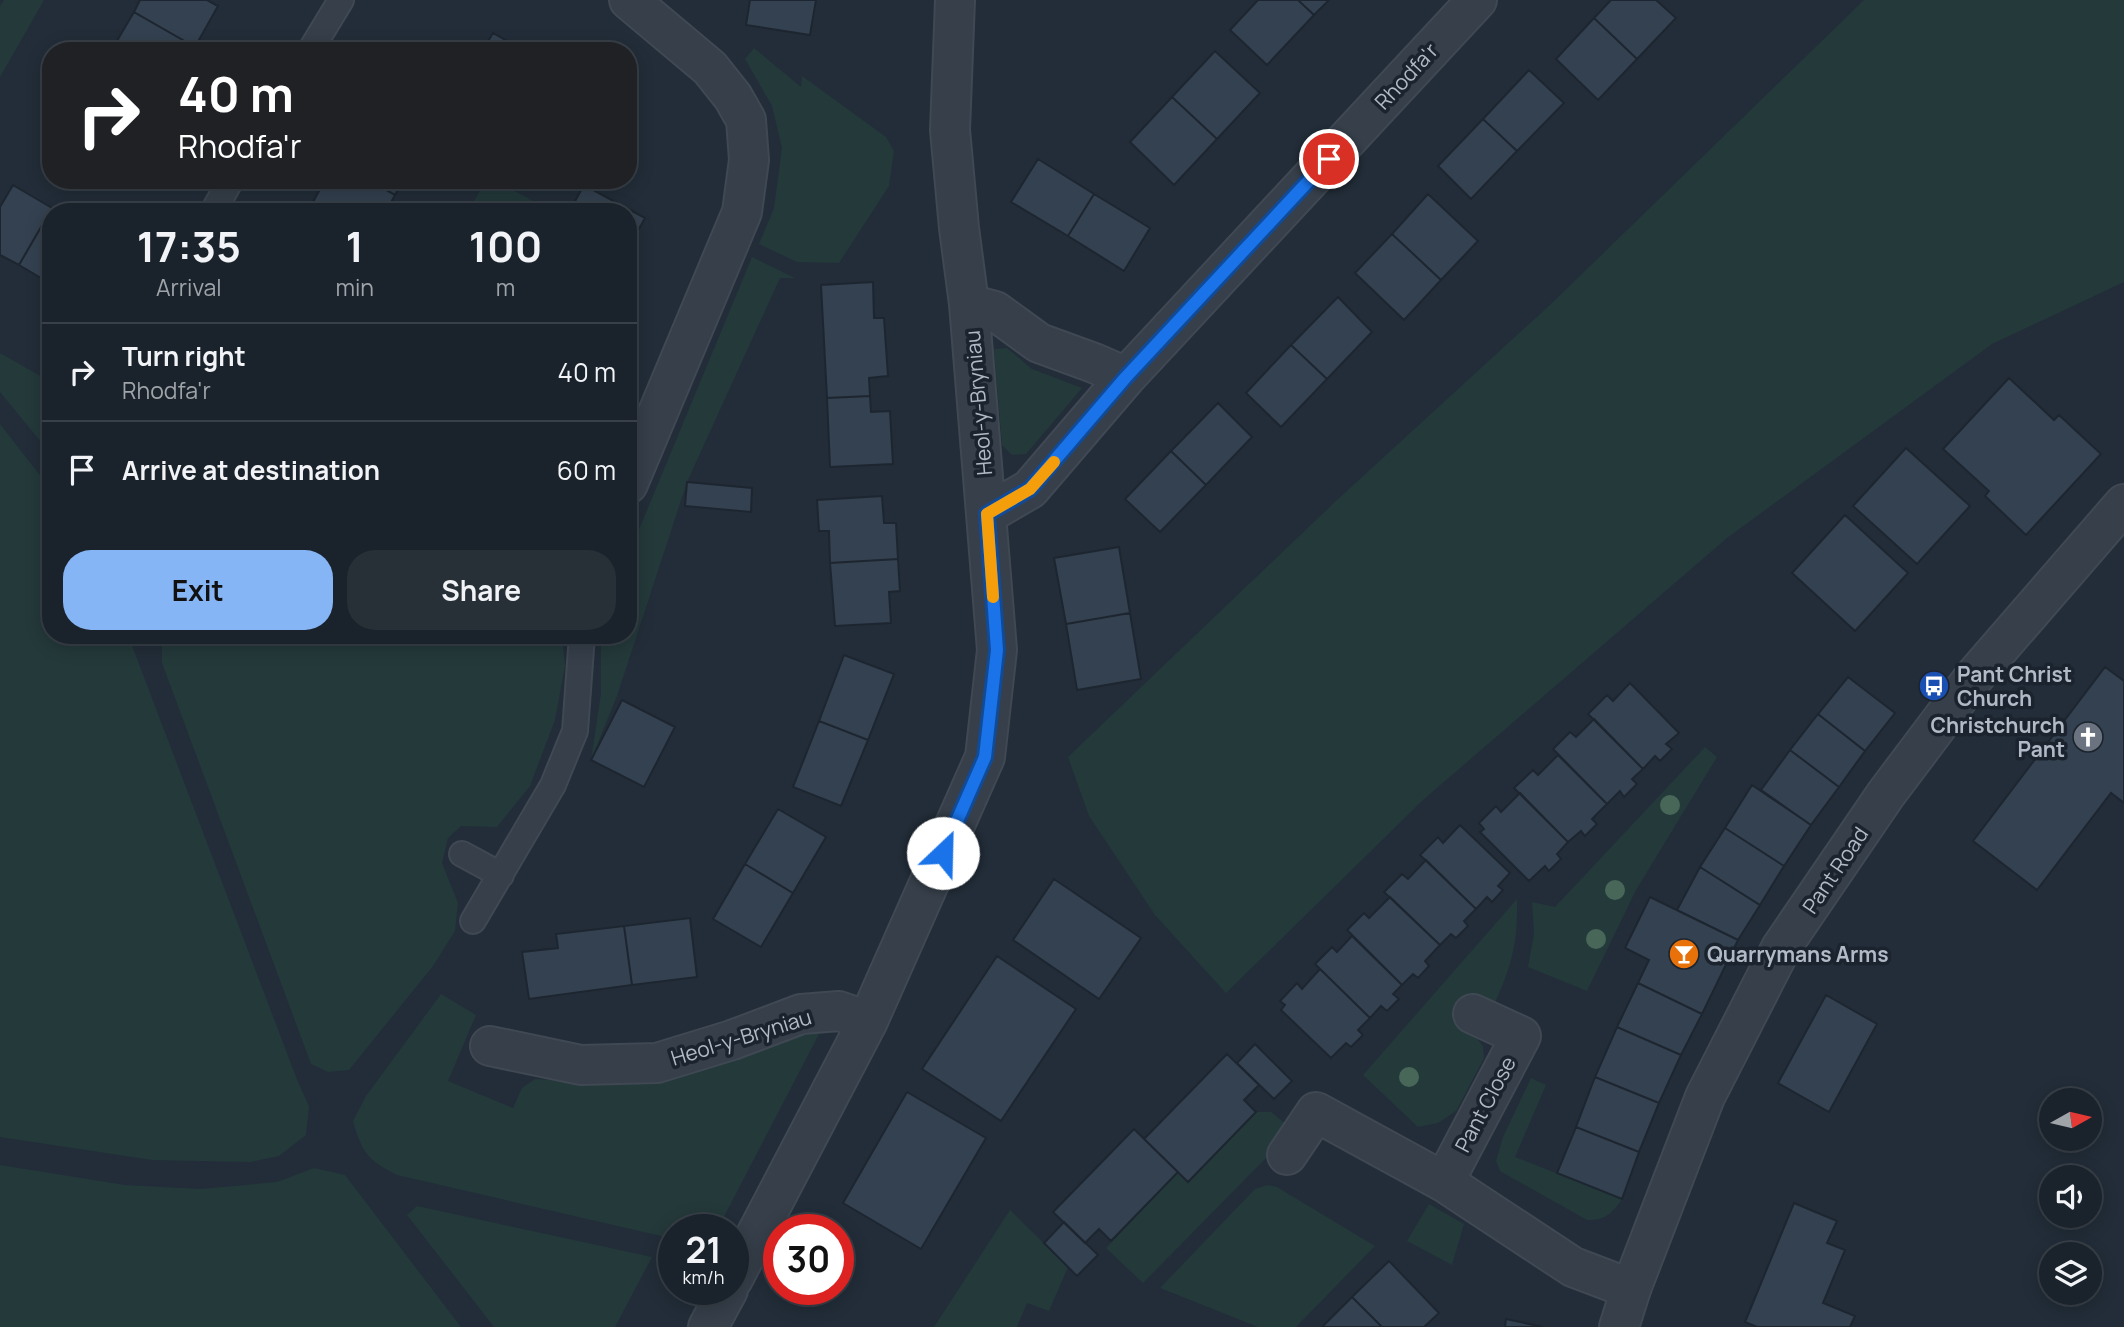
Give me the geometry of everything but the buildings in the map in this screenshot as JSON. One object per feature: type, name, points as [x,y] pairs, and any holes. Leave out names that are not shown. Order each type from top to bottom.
[{"type":"street","points":[[629,0],[710,68],[733,97],[746,120],[749,160],[742,212],[637,463]]},
{"type":"street","name":"Heol-y-Bryniau","points":[[749,1248],[868,1021],[985,757],[997,650],[969,304],[950,130],[955,0]]},
{"type":"street","name":"Rhodfa'r","points":[[987,514],[1030,489],[1126,377],[1478,0]]},
{"type":"street","name":"Heol-y-Bryniau","points":[[969,304],[995,311],[1040,343],[1126,377]]},
{"type":"street","name":"Pant Road","points":[[1619,1327],[1705,1097],[1781,948],[1886,794],[1974,677],[2124,504]]},
{"type":"street","name":"Heol-y-Bryniau","points":[[490,1046],[581,1065],[657,1063],[732,1040],[801,1014],[839,1011],[868,1021]]},
{"type":"street","name":"Pant Close","points":[[1444,1182],[1521,1036],[1472,1014]]},
{"type":"street","points":[[1287,1155],[1317,1112],[1444,1182],[1573,1267],[1631,1289]]},
{"type":"street","points":[[708,1327],[720,1305]]},
{"type":"lane","points":[[315,42],[341,0]]},
{"type":"lane","points":[[473,920],[553,785],[575,731],[581,644]]},
{"type":"lane","points":[[462,854],[501,875]]},
{"type":"green space","points":[[4,0],[44,0],[0,77],[0,6]]},
{"type":"green space","points":[[1864,0],[2124,0],[2124,282],[1992,344],[1727,538],[1423,800],[1226,993],[1155,915],[1089,816],[1068,757],[1337,500],[1552,303]]},
{"type":"green space","points":[[754,48],[801,87],[802,76],[886,137],[894,151],[889,186],[839,263],[797,262],[759,244],[774,208],[782,148],[772,106],[745,59]]},
{"type":"green space","points":[[481,189],[511,189],[533,201],[532,203],[473,203]]},
{"type":"green space","points":[[752,257],[795,278],[780,278],[687,482],[637,635],[637,534]]},
{"type":"green space","points":[[1007,348],[1032,369],[1082,388],[1026,454],[1012,455],[1002,445],[994,349]]},
{"type":"green space","points":[[0,353],[42,377],[42,443],[0,392]]},
{"type":"green space","points":[[0,424],[42,479],[42,644],[131,644],[309,1106],[306,1135],[279,1156],[250,1162],[152,1160],[0,1137]]},
{"type":"green space","points":[[162,644],[563,644],[565,666],[555,720],[530,786],[497,827],[461,826],[448,838],[442,863],[458,903],[455,931],[433,966],[349,1070],[328,1072],[311,1064],[162,663]]},
{"type":"green space","points":[[601,644],[634,644],[617,696],[591,760],[601,693]]},
{"type":"green space","points":[[1705,747],[1717,757],[1636,890],[1587,991],[1528,967],[1534,934],[1532,902],[1555,907]]},
{"type":"green space","points":[[1517,899],[1513,953],[1494,1005],[1469,993],[1452,1020],[1474,1035],[1483,1046],[1484,1058],[1456,1111],[1438,1123],[1418,1127],[1363,1075]]},
{"type":"green space","points":[[441,994],[476,1015],[448,1081],[513,1108],[522,1088],[535,1079],[613,1083],[671,1078],[731,1060],[794,1033],[811,1029],[819,1034],[725,1214],[658,1214],[658,1235],[397,1175],[373,1160],[360,1141],[353,1121],[366,1096]]},
{"type":"green space","points":[[1531,1078],[1546,1085],[1515,1157],[1622,1199],[1603,1217],[1587,1220],[1500,1171],[1496,1161],[1503,1137]]},
{"type":"green space","points":[[1256,1112],[1271,1112],[1287,1125],[1267,1157],[1143,1283],[1106,1248],[1178,1172],[1188,1182]]},
{"type":"green space","points":[[0,1165],[125,1185],[201,1189],[277,1182],[314,1168],[345,1175],[461,1327],[0,1327]]},
{"type":"green space","points":[[1268,1185],[1277,1187],[1375,1246],[1296,1327],[1258,1327],[1160,1288],[1255,1189]]},
{"type":"green space","points":[[1429,1204],[1464,1224],[1452,1265],[1407,1241]]},
{"type":"green space","points":[[417,1206],[652,1257],[615,1327],[494,1327],[407,1215]]},
{"type":"green space","points":[[1010,1210],[1068,1267],[1049,1311],[1027,1303],[1017,1327],[934,1327]]},
{"type":"slow traffic","points":[[993,597],[987,514],[1030,489],[1054,462]]},
{"type":"place","name":"Pant Christ Church","points":[[1934,686]]},
{"type":"place","name":"Christchurch Pant","points":[[2088,737]]},
{"type":"place","name":"Quarrymans Arms","points":[[1684,954]]},
{"type":"route","points":[[943,853],[985,757],[997,650],[987,514],[1030,489],[1126,377],[1329,159]]}]
